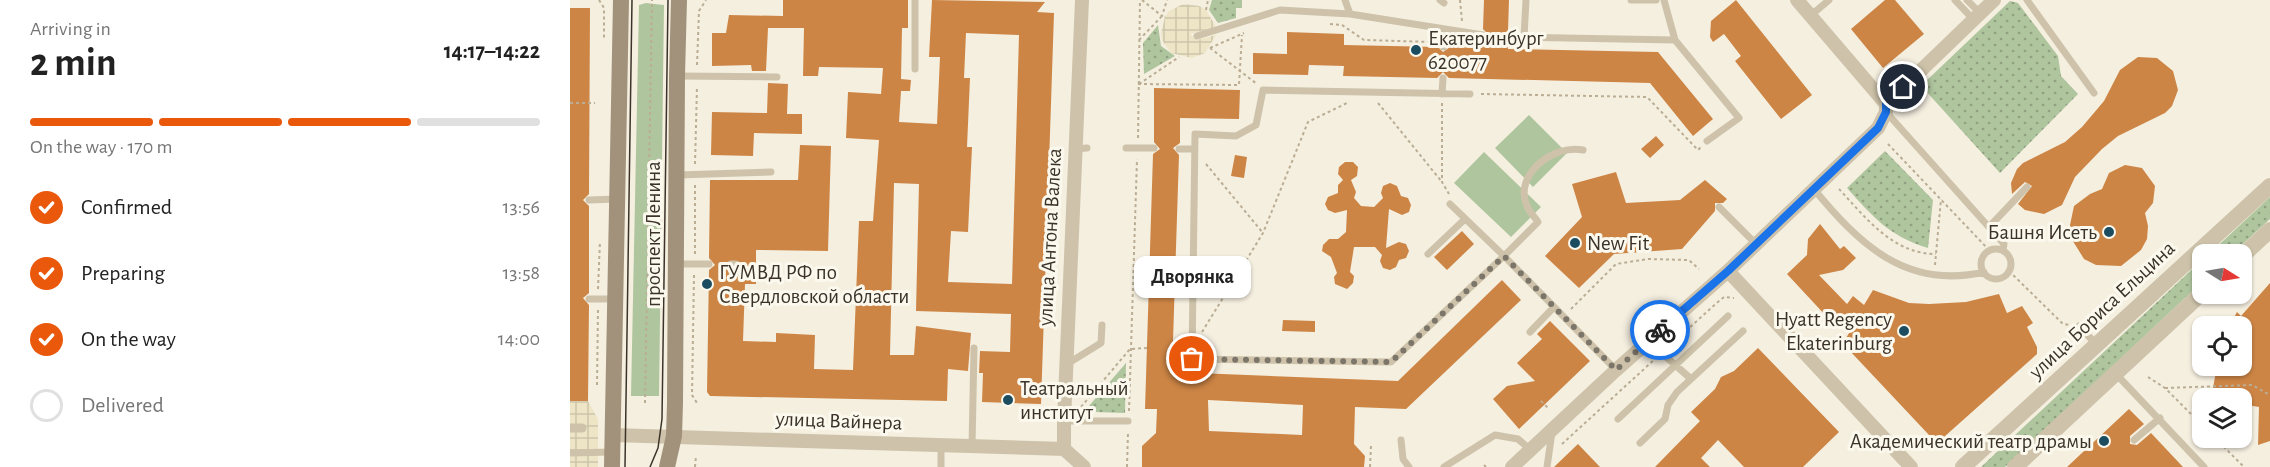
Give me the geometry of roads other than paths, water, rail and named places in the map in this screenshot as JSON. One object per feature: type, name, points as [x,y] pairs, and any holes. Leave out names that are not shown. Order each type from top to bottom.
[{"type":"main road","name":"проспект Ленина","points":[[612,460],[621,0]]},
{"type":"main road","name":"проспект Ленина","points":[[667,467],[674,436],[676,76],[680,0]]},
{"type":"street","name":"улица Антона Валека","points":[[1064,449],[1065,366],[1081,148],[1082,0]]},
{"type":"street","points":[[1512,467],[1532,451],[1616,370],[1728,271],[1878,128],[1886,108],[1994,0]]},
{"type":"street","points":[[1805,7],[1886,108]]},
{"type":"street","name":"улица Бориса Ельцина","points":[[1963,467],[2270,186]]},
{"type":"street","points":[[2252,247],[2270,230]]},
{"type":"street","points":[[1728,271],[1911,467]]},
{"type":"street","points":[[2015,467],[2192,302]]},
{"type":"street","points":[[570,428],[582,428]]},
{"type":"street","name":"улица Вайнера","points":[[613,435],[941,447],[1064,449]]},
{"type":"street","points":[[1064,449],[1084,467]]},
{"type":"lane","points":[[915,0],[915,69]]},
{"type":"lane","points":[[1345,0],[1350,14]]},
{"type":"lane","points":[[1524,37],[1526,0]]},
{"type":"lane","points":[[1631,0],[1656,0]]},
{"type":"lane","points":[[1664,0],[1675,40],[1738,118],[1707,141]]},
{"type":"lane","points":[[1805,7],[1829,0]]},
{"type":"lane","points":[[1955,0],[1976,16]]},
{"type":"lane","points":[[1967,0],[1976,16]]},
{"type":"lane","points":[[2028,0],[2094,93]]},
{"type":"lane","points":[[1197,36],[1280,10],[1350,14],[1483,35]]},
{"type":"lane","points":[[1444,45],[1445,29]]},
{"type":"lane","points":[[1508,37],[1675,40]]},
{"type":"lane","points":[[676,76],[777,77]]},
{"type":"lane","points":[[1442,94],[1443,78]]},
{"type":"lane","points":[[1470,94],[1263,90],[1256,125],[1236,136],[1195,134],[1192,359],[1391,362],[1538,222],[1526,206],[1524,185],[1532,171],[1556,151],[1582,150]]},
{"type":"lane","points":[[1886,108],[2004,244],[2003,250]]},
{"type":"lane","points":[[1126,148],[1154,148]]},
{"type":"lane","points":[[1179,149],[1194,149]]},
{"type":"lane","points":[[676,175],[771,172]]},
{"type":"lane","points":[[1989,226],[2027,187]]},
{"type":"lane","points":[[1813,188],[1876,253],[1902,267],[1934,276],[1963,277],[1984,272]]},
{"type":"lane","points":[[589,200],[617,199]]},
{"type":"lane","points":[[1450,204],[1616,370]]},
{"type":"lane","points":[[1719,207],[1755,243]]},
{"type":"lane","points":[[1428,254],[1465,219]]},
{"type":"lane","points":[[1989,250],[2003,250],[2010,257],[2009,271],[1998,279],[1989,277],[1984,272],[1981,261],[1989,250]]},
{"type":"lane","points":[[675,264],[709,264]]},
{"type":"lane","points":[[589,299],[616,299]]},
{"type":"lane","points":[[1530,332],[1554,307]]},
{"type":"lane","points":[[1618,419],[1728,316]]},
{"type":"lane","points":[[1065,366],[1101,343],[1102,325]]},
{"type":"lane","points":[[2079,326],[2097,346]]},
{"type":"lane","points":[[1640,443],[1665,419],[1673,399],[1690,378],[1743,331]]},
{"type":"lane","points":[[1648,341],[1690,378]]},
{"type":"lane","points":[[972,447],[974,348]]},
{"type":"lane","points":[[2116,374],[2204,467]]},
{"type":"lane","points":[[2134,440],[2160,418]]},
{"type":"lane","points":[[1064,421],[1128,422]]},
{"type":"lane","points":[[1547,467],[1552,432]]},
{"type":"lane","points":[[1444,467],[1495,435],[1518,439],[1532,451]]},
{"type":"lane","points":[[1401,440],[1403,459],[1409,467]]},
{"type":"lane","points":[[941,447],[941,467]]},
{"type":"lane","points":[[570,453],[612,460]]},
{"type":"tram line","points":[[625,467],[632,0]]},
{"type":"tram line","points":[[650,467],[658,448],[662,419],[668,0]]},
{"type":"place","name":"Екатеринбург 620077","points":[[1416,50]]},
{"type":"place","name":"Башня Исеть","points":[[2109,232]]},
{"type":"place","name":"New Fit","points":[[1575,243]]},
{"type":"place","name":"ГУМВД РФ по Свердловской области","points":[[707,284]]},
{"type":"place","name":"Hyatt Regency Ekaterinburg","points":[[1904,331]]},
{"type":"place","name":"Дворянка","points":[[1192,359]]},
{"type":"place","name":"Театральный институт","points":[[1008,400]]},
{"type":"place","name":"Академический театр драмы","points":[[2104,441]]}]
